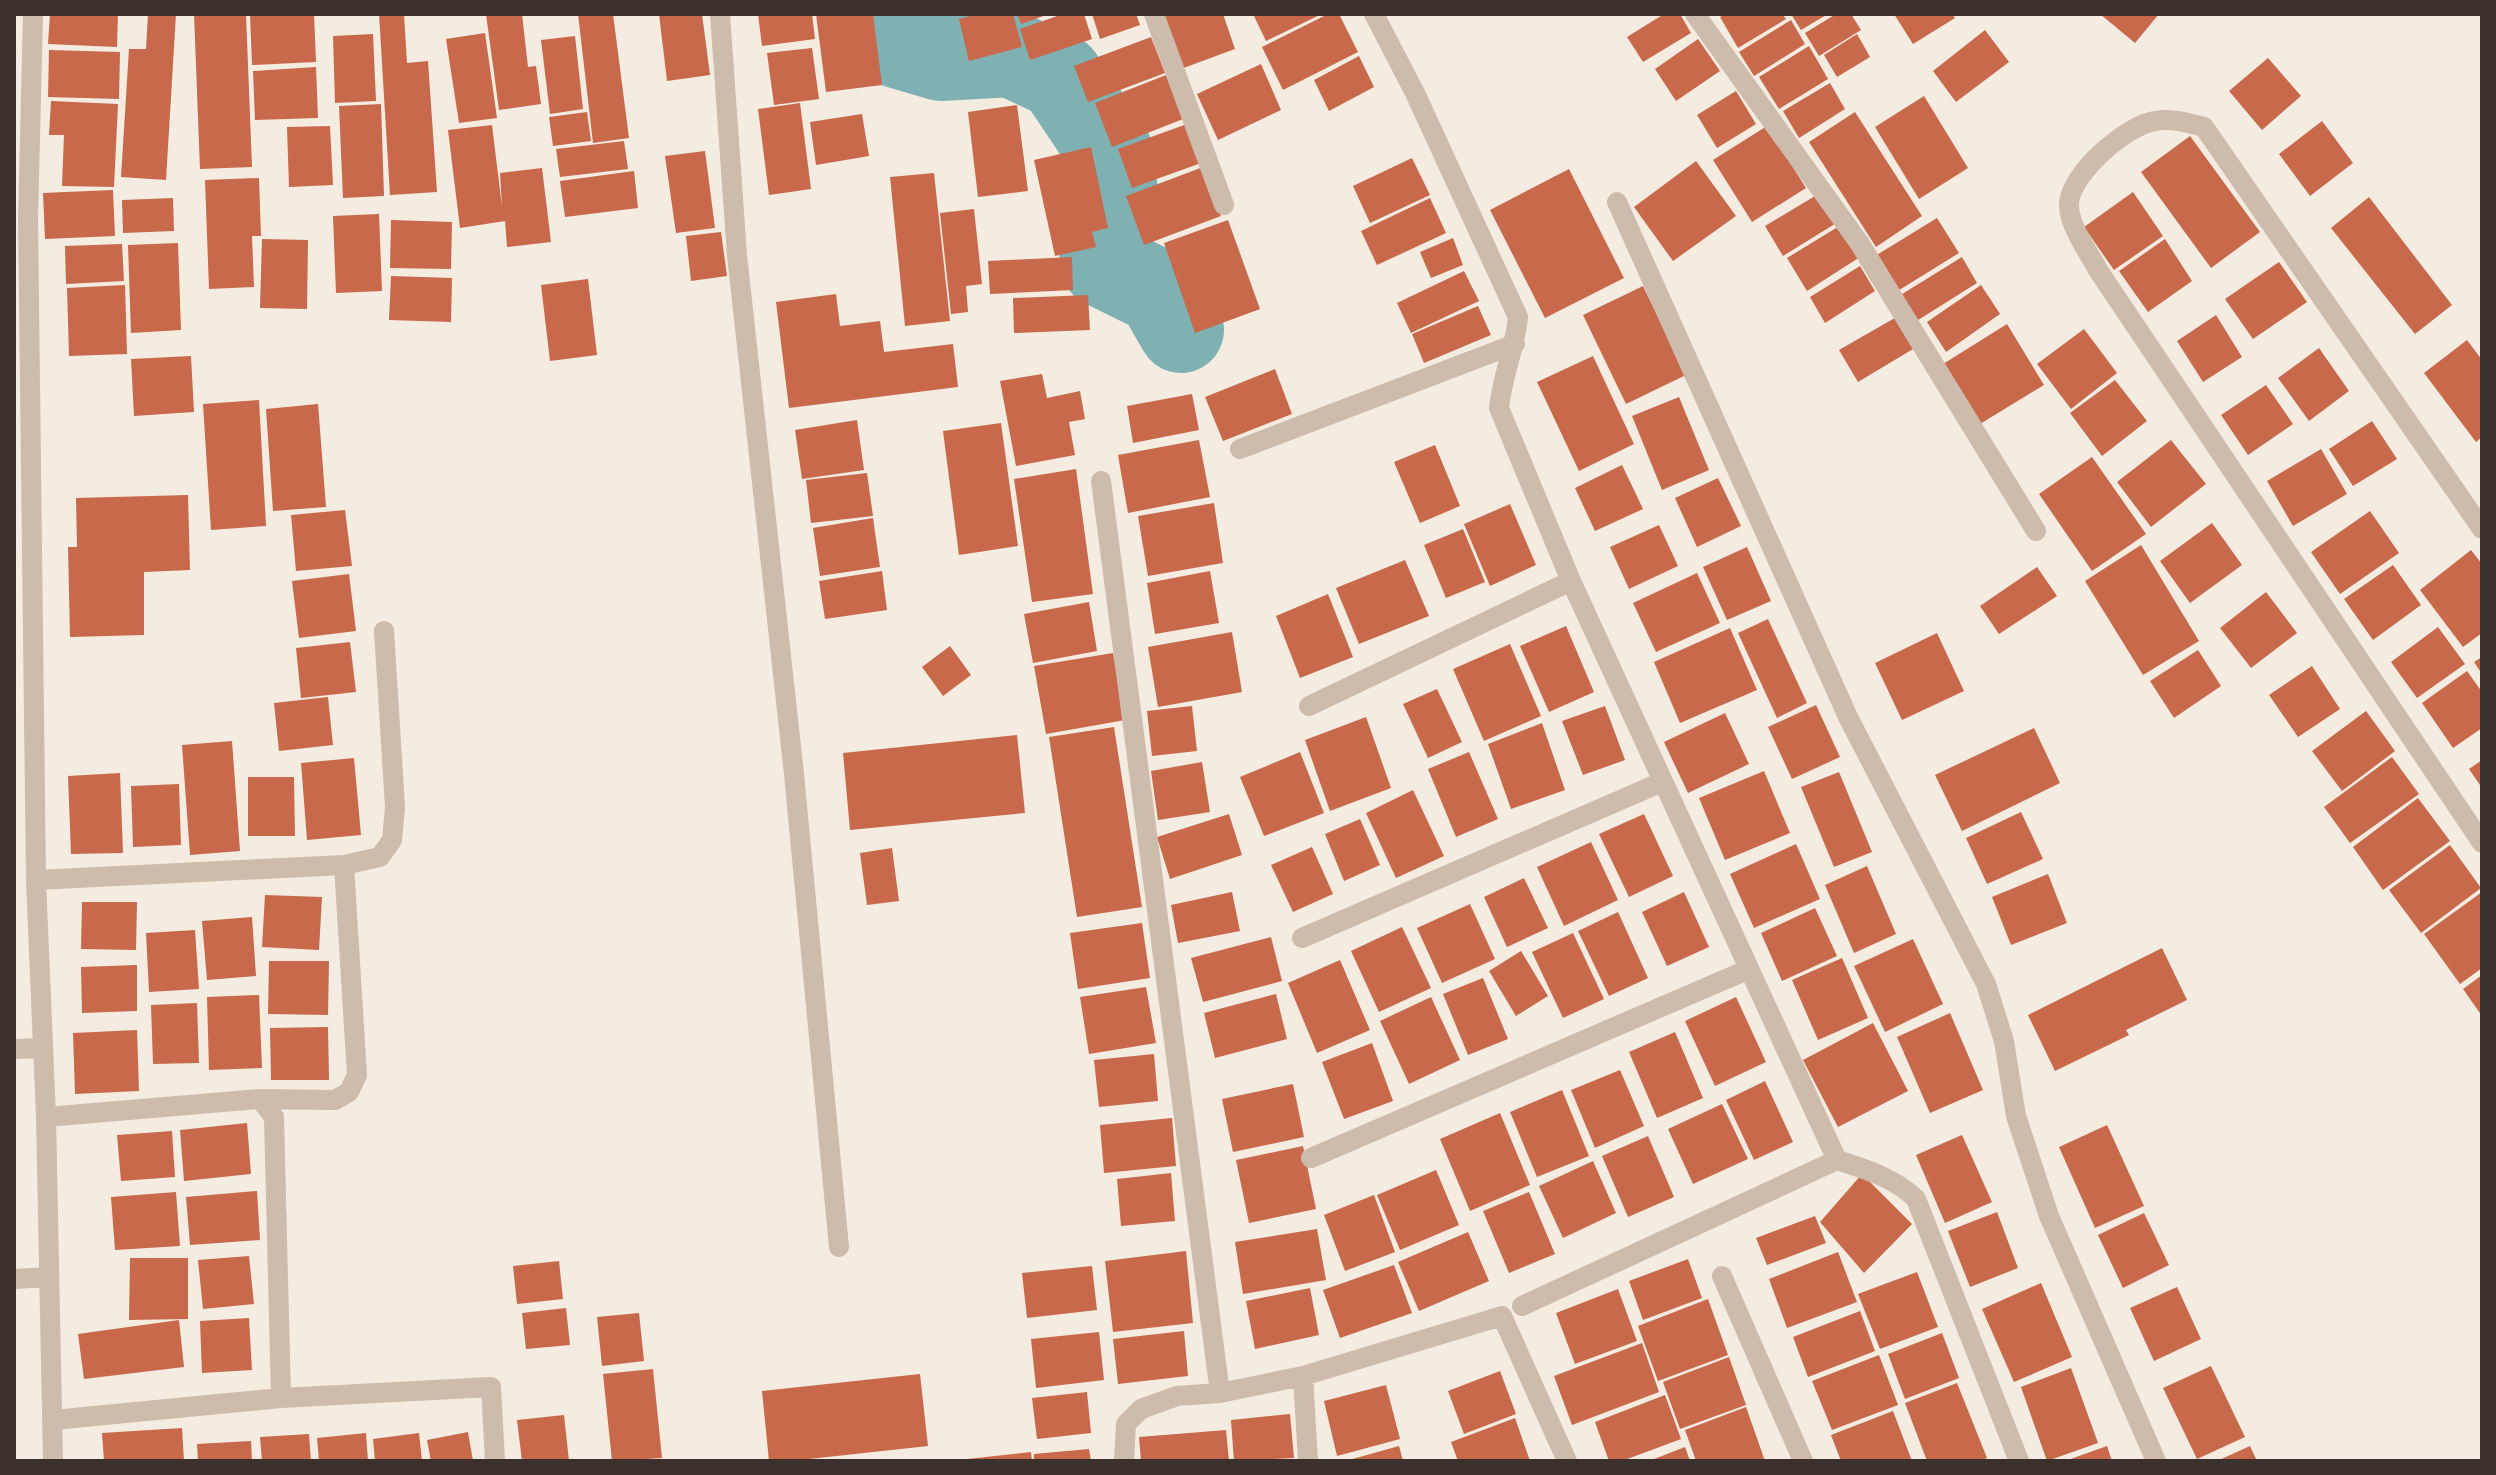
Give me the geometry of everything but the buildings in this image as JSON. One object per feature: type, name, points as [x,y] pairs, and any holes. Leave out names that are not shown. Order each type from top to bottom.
[{"type":"street","points":[[33,14],[28,219],[36,880],[46,1117],[53,1461]]},
{"type":"street","points":[[720,14],[737,255],[792,758],[839,1247]]},
{"type":"street","points":[[1154,14],[1224,205]]},
{"type":"street","points":[[1374,14],[1415,93],[1518,317],[1515,344],[1501,389],[1499,408],[1571,581],[1747,970],[1837,1160]]},
{"type":"street","points":[[1695,14],[1860,244],[2036,531]]},
{"type":"street","points":[[2482,529],[2204,127],[2177,120],[2154,121],[2137,126],[2096,158],[2073,184],[2069,203],[2071,219],[2098,270],[2482,843]]},
{"type":"street","points":[[1617,202],[1848,717],[1986,984],[2004,1041],[2016,1116],[2049,1216],[2156,1461]]},
{"type":"street","points":[[1240,449],[1515,344]]},
{"type":"street","points":[[1101,481],[1220,1393]]},
{"type":"street","points":[[1309,706],[1571,581]]},
{"type":"street","points":[[36,880],[344,865],[380,857],[392,840],[395,807],[384,631]]},
{"type":"street","points":[[1302,938],[1662,782]]},
{"type":"street","points":[[14,791],[36,790]]},
{"type":"street","points":[[46,1117],[260,1099],[335,1100],[349,1092],[357,1075],[344,865]]},
{"type":"street","points":[[1311,1158],[1747,970]]},
{"type":"street","points":[[14,1049],[41,1048]]},
{"type":"street","points":[[260,1099],[274,1117],[281,1398]]},
{"type":"street","points":[[1522,1306],[1837,1160],[1864,1168],[1903,1186],[1916,1199],[2019,1461]]},
{"type":"street","points":[[1722,1276],[1803,1461]]},
{"type":"street","points":[[14,1279],[49,1277]]},
{"type":"street","points":[[1124,1461],[1126,1424],[1141,1409],[1177,1396],[1220,1393],[1303,1376],[1502,1316],[1567,1461]]},
{"type":"street","points":[[1303,1376],[1308,1461]]},
{"type":"street","points":[[53,1420],[281,1398],[491,1387],[495,1461]]},
{"type":"waterway","points":[[887,14],[897,45],[941,58],[1011,54],[1060,77],[1109,150],[1118,211],[1101,242],[1104,265],[1159,292],[1181,330]]}]
